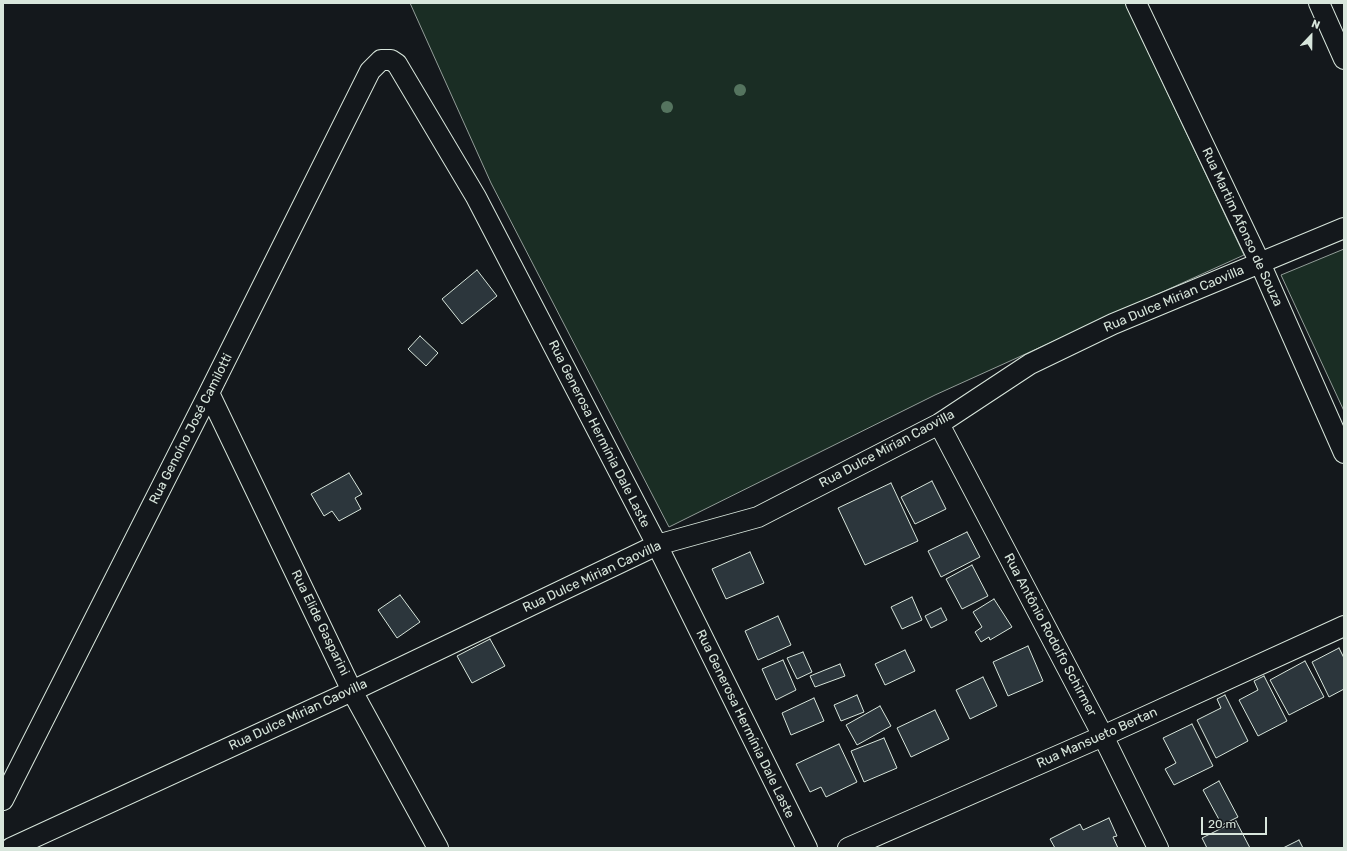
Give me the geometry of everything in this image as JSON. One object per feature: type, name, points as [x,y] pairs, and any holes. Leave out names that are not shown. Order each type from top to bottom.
[{"type":"street","name":"Rua Martim Afonso de Souza","points":[[1136,3],[1260,263],[1344,453]]},
{"type":"street","points":[[1318,3],[1344,59]]},
{"type":"street","name":"Rua Genoíno José Camilotti","points":[[3,800],[210,393],[370,71],[381,60]]},
{"type":"street","name":"Rua Generosa Hermínia Dale Laste","points":[[381,60],[391,60],[397,64],[476,197],[657,545],[807,848]]},
{"type":"street","name":"Rua Dulce Mirian Caovilla","points":[[11,848],[352,691],[657,545],[758,517],[939,424],[1030,364],[1113,324],[1344,228]]},
{"type":"street","name":"Rua Elide Gasparini","points":[[210,393],[352,691],[438,848]]},
{"type":"street","name":"Rua Antônio Rodolfo Schirmer","points":[[939,424],[1103,736],[1158,848]]},
{"type":"street","name":"Rua Mansueto Bertan","points":[[848,848],[1103,736],[1344,626]]},
{"type":"green space","points":[[410,3],[1125,3],[1244,255],[935,395],[669,527],[491,183]]},
{"type":"green space","points":[[1344,249],[1344,411],[1281,275]]},
{"type":"building","points":[[477,270],[497,296],[462,324],[442,299]]},
{"type":"building","points":[[420,336],[438,353],[426,366],[408,349]]},
{"type":"building","points":[[349,473],[362,494],[355,498],[361,509],[339,521],[332,511],[324,516],[311,494]]},
{"type":"building","points":[[932,481],[946,509],[915,524],[901,497]]},
{"type":"building","points":[[891,483],[918,541],[865,565],[838,508]]},
{"type":"building","points":[[967,532],[980,557],[941,577],[928,551]]},
{"type":"building","points":[[750,552],[764,583],[726,599],[712,569]]},
{"type":"building","points":[[972,565],[988,596],[962,609],[946,579]]},
{"type":"building","points":[[400,595],[420,622],[397,638],[378,610]]},
{"type":"building","points":[[912,597],[922,620],[902,629],[891,607]]},
{"type":"building","points":[[994,599],[1012,627],[990,640],[989,637],[981,642],[975,632],[982,627],[973,612]]},
{"type":"building","points":[[941,608],[947,620],[931,628],[925,616]]},
{"type":"building","points":[[778,616],[791,645],[758,660],[745,631]]},
{"type":"building","points":[[490,639],[505,666],[472,683],[457,656]]},
{"type":"building","points":[[1028,646],[1043,681],[1008,696],[993,662]]},
{"type":"building","points":[[1339,648],[1344,658],[1344,689],[1329,697],[1312,662]]},
{"type":"building","points":[[905,650],[915,671],[885,685],[875,664]]},
{"type":"building","points":[[803,652],[812,672],[797,679],[787,658]]},
{"type":"building","points":[[783,660],[796,690],[776,700],[762,669]]},
{"type":"building","points":[[1305,661],[1324,697],[1289,715],[1270,680]]},
{"type":"building","points":[[840,664],[845,676],[815,687],[810,676]]},
{"type":"building","points":[[1264,676],[1287,721],[1258,736],[1239,700],[1258,690],[1254,681]]},
{"type":"building","points":[[983,677],[997,706],[970,719],[956,690]]},
{"type":"building","points":[[857,695],[864,712],[841,721],[834,705]]},
{"type":"building","points":[[1225,695],[1248,741],[1216,758],[1197,720],[1221,708],[1217,699]]},
{"type":"building","points":[[814,698],[824,721],[791,735],[782,713]]},
{"type":"building","points":[[880,706],[891,726],[857,745],[846,725]]},
{"type":"building","points":[[935,710],[949,739],[911,757],[897,728]]},
{"type":"building","points":[[1192,724],[1213,766],[1174,785],[1165,769],[1176,763],[1163,738]]},
{"type":"building","points":[[884,738],[897,768],[864,782],[851,751]]},
{"type":"building","points":[[839,744],[857,782],[826,797],[821,787],[810,792],[796,764]]},
{"type":"building","points":[[1219,781],[1238,817],[1222,825],[1203,790]]},
{"type":"building","points":[[1109,818],[1117,836],[1113,837],[1118,848],[1055,848],[1050,839],[1080,824],[1083,830]]},
{"type":"building","points":[[1236,821],[1250,848],[1207,848],[1202,838]]},
{"type":"building","points":[[1299,840],[1303,848],[1283,848]]}]
